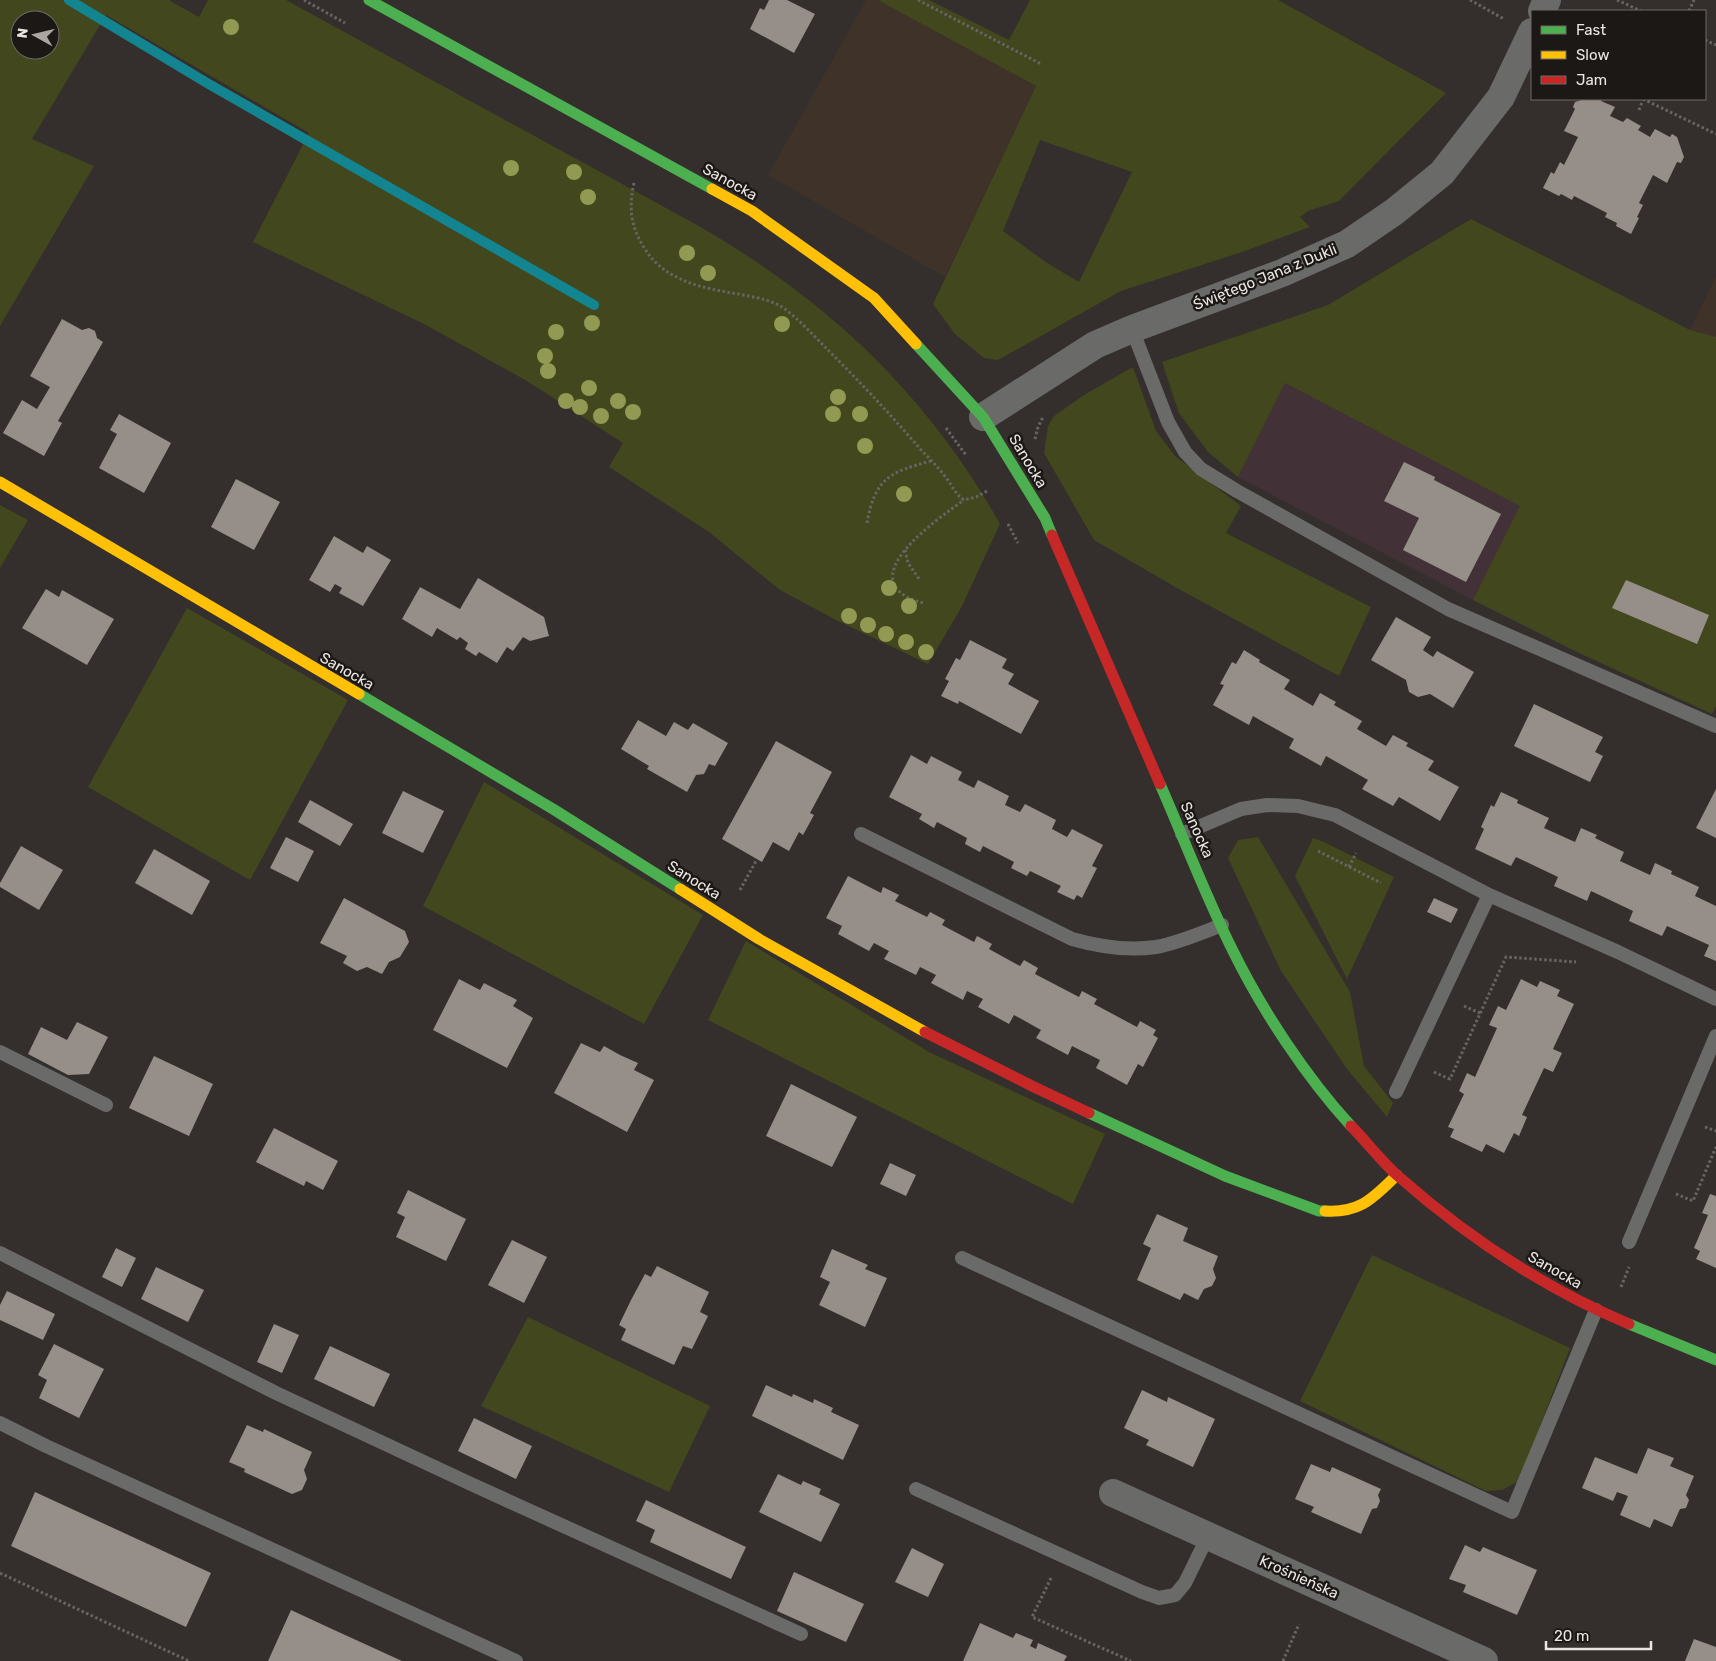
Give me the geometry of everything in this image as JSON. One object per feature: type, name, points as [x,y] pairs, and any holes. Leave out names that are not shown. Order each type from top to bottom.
[{"type":"street","name":"Sanocka","points":[[369,0],[752,211],[874,298],[984,417],[1044,518],[1233,951],[1274,1024],[1332,1105],[1397,1175],[1456,1224],[1527,1273],[1596,1310],[1716,1360]]},
{"type":"street","name":"Świętego Jana z Dukli","points":[[984,417],[1095,345],[1132,329],[1282,273],[1347,244],[1394,212],[1442,173],[1500,97],[1531,34]]},
{"type":"street","name":"Sanocka","points":[[0,482],[553,809],[759,940],[945,1042],[1032,1086],[1225,1176],[1319,1211],[1337,1212],[1357,1208],[1374,1196],[1397,1175]]},
{"type":"street","name":"Krośnieńska","points":[[1113,1493],[1484,1661]]},
{"type":"lane","points":[[1132,329],[1168,422],[1185,452],[1201,468],[1237,491],[1448,609],[1716,726]]},
{"type":"lane","points":[[1182,834],[1242,809],[1268,805],[1298,806],[1335,814],[1488,895],[1618,952],[1716,999]]},
{"type":"lane","points":[[861,834],[1072,939],[1098,946],[1127,949],[1157,947],[1222,925]]},
{"type":"lane","points":[[1396,1092],[1488,895]]},
{"type":"lane","points":[[1629,1242],[1716,1036]]},
{"type":"lane","points":[[0,1052],[106,1105]]},
{"type":"lane","points":[[0,1253],[276,1392],[471,1484],[801,1634]]},
{"type":"lane","points":[[962,1258],[1512,1512],[1596,1310]]},
{"type":"lane","points":[[0,1423],[46,1446],[516,1661]]},
{"type":"lane","points":[[916,1488],[1142,1592],[1160,1598],[1175,1595],[1180,1590],[1208,1536]]},
{"type":"path","points":[[304,0],[348,24]]},
{"type":"path","points":[[918,0],[1041,64]]},
{"type":"path","points":[[1470,0],[1531,31]]},
{"type":"path","points":[[1617,0],[1638,10]]},
{"type":"path","points":[[1639,110],[1643,100]]},
{"type":"path","points":[[1645,100],[1716,134]]},
{"type":"path","points":[[642,186],[634,182],[630,200],[631,216],[637,236],[647,255],[660,268],[684,282],[766,300],[781,307],[847,369],[948,480],[957,495],[964,500]]},
{"type":"path","points":[[944,424],[971,462]]},
{"type":"path","points":[[867,523],[874,494],[882,482],[892,474],[905,468],[931,461]]},
{"type":"path","points":[[986,484],[993,497]]},
{"type":"path","points":[[923,604],[903,595],[895,586],[892,572],[898,559],[913,539],[964,500],[976,497],[989,490]]},
{"type":"path","points":[[1006,519],[1018,544]]},
{"type":"path","points":[[905,550],[908,563],[919,579]]},
{"type":"path","points":[[1349,866],[1358,850]]},
{"type":"path","points":[[1318,851],[1381,883]]},
{"type":"path","points":[[1433,1072],[1450,1079],[1506,957],[1575,963],[1584,959]]},
{"type":"path","points":[[1472,1010],[1480,1014]]},
{"type":"path","points":[[1699,1125],[1716,1131]]},
{"type":"path","points":[[1672,1192],[1693,1201],[1716,1147]]},
{"type":"path","points":[[1062,1555],[1032,1617],[1131,1661]]},
{"type":"path","points":[[0,1573],[190,1661]]},
{"type":"path","points":[[1283,1661],[1300,1624]]},
{"type":"shaded area","points":[[866,0],[878,0],[1036,86],[945,277],[768,175]]},
{"type":"shaded area","points":[[1716,276],[1716,342],[1690,330]]},
{"type":"shaded area","points":[[1285,383],[1521,506],[1473,600],[1238,477]]},
{"type":"green space","points":[[0,0],[170,0],[199,17],[208,0],[286,0],[697,225],[789,285],[870,353],[906,391],[940,432],[1000,524],[961,608],[928,664],[838,621],[780,590],[709,532],[609,467],[623,443],[527,381],[424,324],[253,242],[309,133],[106,15],[32,139],[94,166],[0,326]]},
{"type":"green space","points":[[878,0],[929,0],[1009,40],[1030,0],[1278,0],[1446,93],[1339,201],[1308,211],[1300,217],[1310,227],[1242,252],[1121,291],[998,360],[984,358],[955,334],[933,304],[1036,86]],"holes":[[[1040,140],[1132,172],[1079,282],[1047,263],[1003,231]]]},
{"type":"green space","points":[[1471,219],[1690,330],[1716,337],[1716,706],[1712,714],[1577,652],[1473,600],[1520,506],[1285,383],[1238,477],[1208,452],[1179,413],[1162,362],[1328,305]]},
{"type":"green space","points":[[1133,367],[1156,431],[1175,456],[1241,506],[1226,533],[1371,607],[1339,676],[1177,588],[1094,540],[1044,453],[1048,426],[1054,416],[1084,395]]},
{"type":"green space","points":[[0,505],[28,520],[0,568]]},
{"type":"green space","points":[[187,608],[348,700],[250,880],[88,787]]},
{"type":"green space","points":[[484,782],[703,915],[644,1024],[423,906]]},
{"type":"green space","points":[[1258,837],[1350,992],[1364,1066],[1393,1103],[1387,1117],[1347,1069],[1281,971],[1228,858],[1238,840]]},
{"type":"green space","points":[[1313,838],[1394,877],[1347,979],[1295,876]]},
{"type":"green space","points":[[746,941],[929,1052],[1105,1134],[1073,1204],[708,1020]]},
{"type":"green space","points":[[1372,1255],[1570,1348],[1519,1481],[1502,1490],[1486,1491],[1300,1401]]},
{"type":"green space","points":[[528,1317],[710,1406],[669,1492],[481,1406]]},
{"type":"building","points":[[769,0],[787,0],[815,14],[794,53],[750,29],[760,8],[764,10]]},
{"type":"building","points":[[1601,100],[1615,107],[1610,116],[1623,122],[1627,118],[1641,126],[1638,130],[1650,137],[1655,129],[1670,137],[1672,134],[1677,137],[1684,157],[1681,163],[1677,162],[1667,183],[1653,175],[1639,203],[1643,205],[1631,234],[1616,226],[1617,223],[1605,217],[1607,213],[1574,196],[1572,200],[1543,188],[1551,172],[1554,174],[1560,162],[1564,165],[1578,137],[1564,131],[1575,109],[1573,107],[1575,102]]},
{"type":"building","points":[[62,319],[82,330],[89,328],[95,331],[97,338],[103,342],[58,421],[62,423],[44,456],[3,433],[22,400],[37,409],[50,387],[30,376]]},
{"type":"building","points":[[119,414],[171,443],[144,493],[99,468],[117,434],[110,430]]},
{"type":"building","points":[[1404,462],[1435,477],[1434,480],[1501,514],[1466,582],[1403,550],[1419,518],[1384,501]]},
{"type":"building","points":[[236,479],[280,502],[254,550],[211,527]]},
{"type":"building","points":[[334,536],[363,553],[367,546],[391,560],[363,606],[339,593],[342,588],[335,584],[330,592],[309,580]]},
{"type":"building","points":[[478,578],[544,617],[549,636],[530,641],[523,637],[513,651],[507,647],[497,663],[479,652],[476,656],[465,649],[468,643],[460,637],[457,640],[437,628],[432,637],[402,619],[420,587],[460,609]]},
{"type":"building","points":[[1626,580],[1709,615],[1697,644],[1612,608]]},
{"type":"building","points":[[46,589],[59,597],[62,590],[114,619],[87,665],[22,628]]},
{"type":"building","points":[[1396,617],[1431,637],[1423,650],[1433,657],[1437,651],[1474,672],[1453,708],[1430,694],[1418,697],[1409,692],[1406,680],[1371,660]]},
{"type":"building","points":[[970,640],[1007,659],[1002,668],[1014,674],[1008,684],[1039,701],[1021,734],[959,701],[958,704],[941,696],[949,681],[945,679],[956,658],[960,660]]},
{"type":"building","points":[[1244,650],[1260,660],[1259,662],[1290,680],[1284,689],[1313,706],[1320,693],[1336,702],[1334,705],[1362,721],[1357,729],[1386,746],[1393,735],[1408,743],[1406,746],[1434,761],[1428,770],[1459,787],[1440,821],[1399,797],[1393,806],[1362,789],[1368,780],[1326,756],[1321,766],[1289,748],[1294,739],[1253,716],[1249,725],[1213,705],[1224,685],[1220,684],[1232,662],[1236,664]]},
{"type":"building","points":[[1534,704],[1603,737],[1595,752],[1603,756],[1590,782],[1514,746]]},
{"type":"building","points":[[638,720],[666,736],[674,722],[688,730],[693,723],[728,743],[715,766],[709,764],[704,774],[696,775],[687,792],[647,769],[649,766],[621,749]]},
{"type":"building","points":[[776,741],[832,772],[810,813],[814,815],[803,835],[799,832],[789,851],[773,842],[762,862],[722,839]]},
{"type":"building","points":[[911,755],[927,764],[931,756],[962,772],[958,780],[974,788],[978,780],[1009,796],[1005,805],[1020,812],[1025,804],[1056,820],[1052,829],[1067,837],[1072,829],[1103,845],[1092,866],[1097,868],[1082,898],[1077,895],[1074,900],[1057,892],[1061,886],[1030,871],[1027,876],[1011,868],[1014,862],[983,846],[980,852],[965,844],[967,838],[937,822],[934,828],[919,819],[922,814],[889,797]]},
{"type":"building","points":[[1716,789],[1716,838],[1696,828]]},
{"type":"building","points":[[403,791],[444,811],[423,853],[382,833]]},
{"type":"building","points":[[1501,792],[1518,800],[1517,803],[1549,818],[1544,828],[1575,842],[1581,828],[1597,835],[1595,838],[1624,852],[1620,861],[1650,875],[1655,863],[1672,871],[1671,874],[1699,887],[1695,896],[1716,906],[1716,961],[1704,956],[1709,945],[1667,926],[1662,936],[1629,921],[1633,911],[1591,891],[1587,901],[1554,886],[1558,877],[1516,857],[1511,866],[1475,849],[1484,829],[1481,827],[1491,805],[1494,807]]},
{"type":"building","points":[[310,800],[353,824],[340,846],[298,822]]},
{"type":"building","points":[[286,837],[314,851],[298,882],[270,868]]},
{"type":"building","points":[[21,846],[63,870],[39,910],[0,887],[0,883]]},
{"type":"building","points":[[154,849],[210,881],[192,915],[135,883]]},
{"type":"building","points":[[848,876],[881,893],[883,887],[899,895],[895,901],[927,917],[930,912],[945,920],[942,925],[974,942],[977,936],[992,944],[989,949],[1020,966],[1024,960],[1038,968],[1035,974],[1079,997],[1082,991],[1097,999],[1094,1004],[1137,1027],[1140,1021],[1156,1030],[1153,1035],[1158,1038],[1143,1067],[1138,1064],[1127,1085],[1096,1068],[1100,1060],[1072,1046],[1068,1055],[1036,1038],[1041,1030],[1014,1015],[1009,1024],[978,1007],[983,999],[967,991],[963,1000],[931,983],[936,975],[920,967],[916,975],[884,959],[889,951],[874,943],[869,951],[838,934],[842,926],[826,918]]},
{"type":"building","points":[[344,898],[405,931],[409,942],[400,957],[389,962],[382,974],[367,967],[357,971],[343,963],[347,956],[320,943]]},
{"type":"building","points":[[1434,898],[1458,909],[1451,923],[1427,912]]},
{"type":"building","points":[[459,979],[480,990],[484,983],[517,1000],[513,1006],[533,1018],[507,1068],[433,1030]]},
{"type":"building","points":[[1521,979],[1537,987],[1540,981],[1560,990],[1557,996],[1574,1004],[1553,1049],[1562,1053],[1553,1072],[1544,1068],[1522,1115],[1527,1117],[1519,1136],[1514,1133],[1504,1153],[1486,1144],[1482,1152],[1450,1137],[1454,1129],[1448,1127],[1464,1094],[1459,1091],[1467,1073],[1475,1077],[1497,1028],[1489,1025],[1498,1006],[1506,1010]]},
{"type":"building","points":[[77,1022],[108,1037],[89,1074],[68,1075],[28,1054],[41,1027],[67,1040]]},
{"type":"building","points":[[581,1043],[600,1052],[604,1046],[638,1063],[634,1070],[654,1080],[627,1132],[554,1093]]},
{"type":"building","points":[[154,1056],[213,1084],[189,1136],[129,1108]]},
{"type":"building","points":[[791,1084],[857,1117],[832,1167],[766,1136]]},
{"type":"building","points":[[274,1128],[338,1161],[323,1190],[306,1181],[304,1186],[256,1162]]},
{"type":"building","points":[[890,1163],[916,1175],[906,1196],[880,1184]]},
{"type":"building","points":[[408,1190],[466,1219],[446,1261],[396,1237],[405,1217],[397,1213]]},
{"type":"building","points":[[1710,1194],[1716,1196],[1716,1268],[1696,1259],[1700,1251],[1694,1248],[1708,1215],[1702,1213]]},
{"type":"building","points":[[1157,1214],[1188,1228],[1183,1241],[1218,1256],[1213,1269],[1216,1278],[1212,1286],[1204,1289],[1198,1300],[1184,1293],[1180,1300],[1137,1280],[1151,1248],[1143,1244]]},
{"type":"building","points":[[512,1240],[547,1257],[524,1303],[488,1285]]},
{"type":"building","points":[[116,1248],[136,1258],[122,1287],[102,1277]]},
{"type":"building","points":[[832,1249],[868,1265],[865,1269],[887,1278],[865,1327],[819,1305],[830,1282],[820,1277]]},
{"type":"building","points":[[657,1266],[709,1292],[700,1312],[708,1316],[692,1349],[683,1346],[674,1365],[621,1340],[626,1329],[619,1325],[631,1300],[645,1274],[651,1277]]},
{"type":"building","points":[[156,1267],[204,1290],[188,1322],[141,1299]]},
{"type":"building","points":[[7,1291],[55,1314],[43,1340],[0,1320],[0,1305]]},
{"type":"building","points":[[274,1324],[299,1335],[282,1373],[257,1362]]},
{"type":"building","points":[[54,1344],[104,1369],[79,1418],[39,1398],[47,1380],[38,1375]]},
{"type":"building","points":[[330,1346],[390,1374],[374,1407],[314,1379]]},
{"type":"building","points":[[766,1385],[792,1397],[793,1394],[813,1403],[814,1399],[833,1408],[831,1412],[859,1425],[843,1460],[752,1416]]},
{"type":"building","points":[[1142,1390],[1167,1402],[1168,1397],[1215,1419],[1193,1467],[1146,1445],[1149,1440],[1124,1428]]},
{"type":"building","points":[[474,1418],[532,1446],[516,1479],[458,1451]]},
{"type":"building","points":[[247,1425],[263,1432],[264,1429],[312,1452],[304,1470],[307,1479],[302,1490],[292,1494],[244,1472],[245,1469],[229,1462]]},
{"type":"building","points":[[1648,1448],[1674,1458],[1670,1466],[1694,1476],[1686,1495],[1689,1500],[1686,1508],[1680,1509],[1672,1527],[1654,1519],[1650,1528],[1620,1515],[1628,1496],[1617,1492],[1613,1501],[1582,1488],[1595,1457],[1637,1474]]},
{"type":"building","points":[[1311,1464],[1330,1472],[1332,1467],[1381,1489],[1378,1495],[1380,1501],[1377,1508],[1372,1509],[1361,1534],[1311,1512],[1314,1507],[1295,1499]]},
{"type":"building","points":[[778,1474],[801,1485],[803,1481],[821,1489],[819,1494],[840,1504],[821,1542],[759,1512]]},
{"type":"building","points":[[35,1492],[211,1573],[186,1627],[11,1546]]},
{"type":"building","points":[[646,1500],[746,1547],[731,1579],[650,1542],[655,1530],[636,1521]]},
{"type":"building","points":[[1465,1545],[1480,1552],[1483,1547],[1537,1570],[1517,1615],[1463,1592],[1466,1585],[1449,1579]]},
{"type":"building","points":[[912,1548],[944,1564],[928,1597],[895,1582]]},
{"type":"building","points":[[794,1572],[864,1604],[846,1642],[777,1611]]},
{"type":"building","points":[[291,1610],[332,1629],[402,1661],[268,1661]]},
{"type":"building","points":[[980,1623],[1013,1638],[1016,1633],[1033,1640],[1030,1646],[1036,1649],[1038,1643],[1067,1656],[1064,1661],[963,1661]]},
{"type":"building","points":[[1694,1639],[1716,1647],[1716,1661],[1685,1661]]},
{"type":"waterway","points":[[69,0],[207,83],[594,305]]},
{"type":"traffic: fast","points":[[369,0],[712,189]]},
{"type":"traffic: fast","points":[[916,344],[983,417],[1045,518],[1052,535]]},
{"type":"traffic: fast","points":[[359,694],[553,809],[680,889]]},
{"type":"traffic: fast","points":[[1160,784],[1214,910],[1257,996],[1302,1065],[1351,1126]]},
{"type":"traffic: fast","points":[[1089,1113],[1225,1176],[1319,1211],[1325,1211]]},
{"type":"traffic: fast","points":[[1629,1324],[1716,1360]]},
{"type":"traffic: slow","points":[[712,189],[752,211],[874,298],[916,344]]},
{"type":"traffic: slow","points":[[0,482],[359,694]]},
{"type":"traffic: slow","points":[[680,889],[759,939],[925,1032]]},
{"type":"traffic: slow","points":[[1325,1211],[1357,1207],[1381,1191],[1397,1175]]},
{"type":"traffic: jam","points":[[1052,535],[1160,784]]},
{"type":"traffic: jam","points":[[925,1032],[1089,1113]]},
{"type":"traffic: jam","points":[[1351,1126],[1398,1176],[1451,1220],[1479,1240],[1567,1294],[1629,1324]]}]
